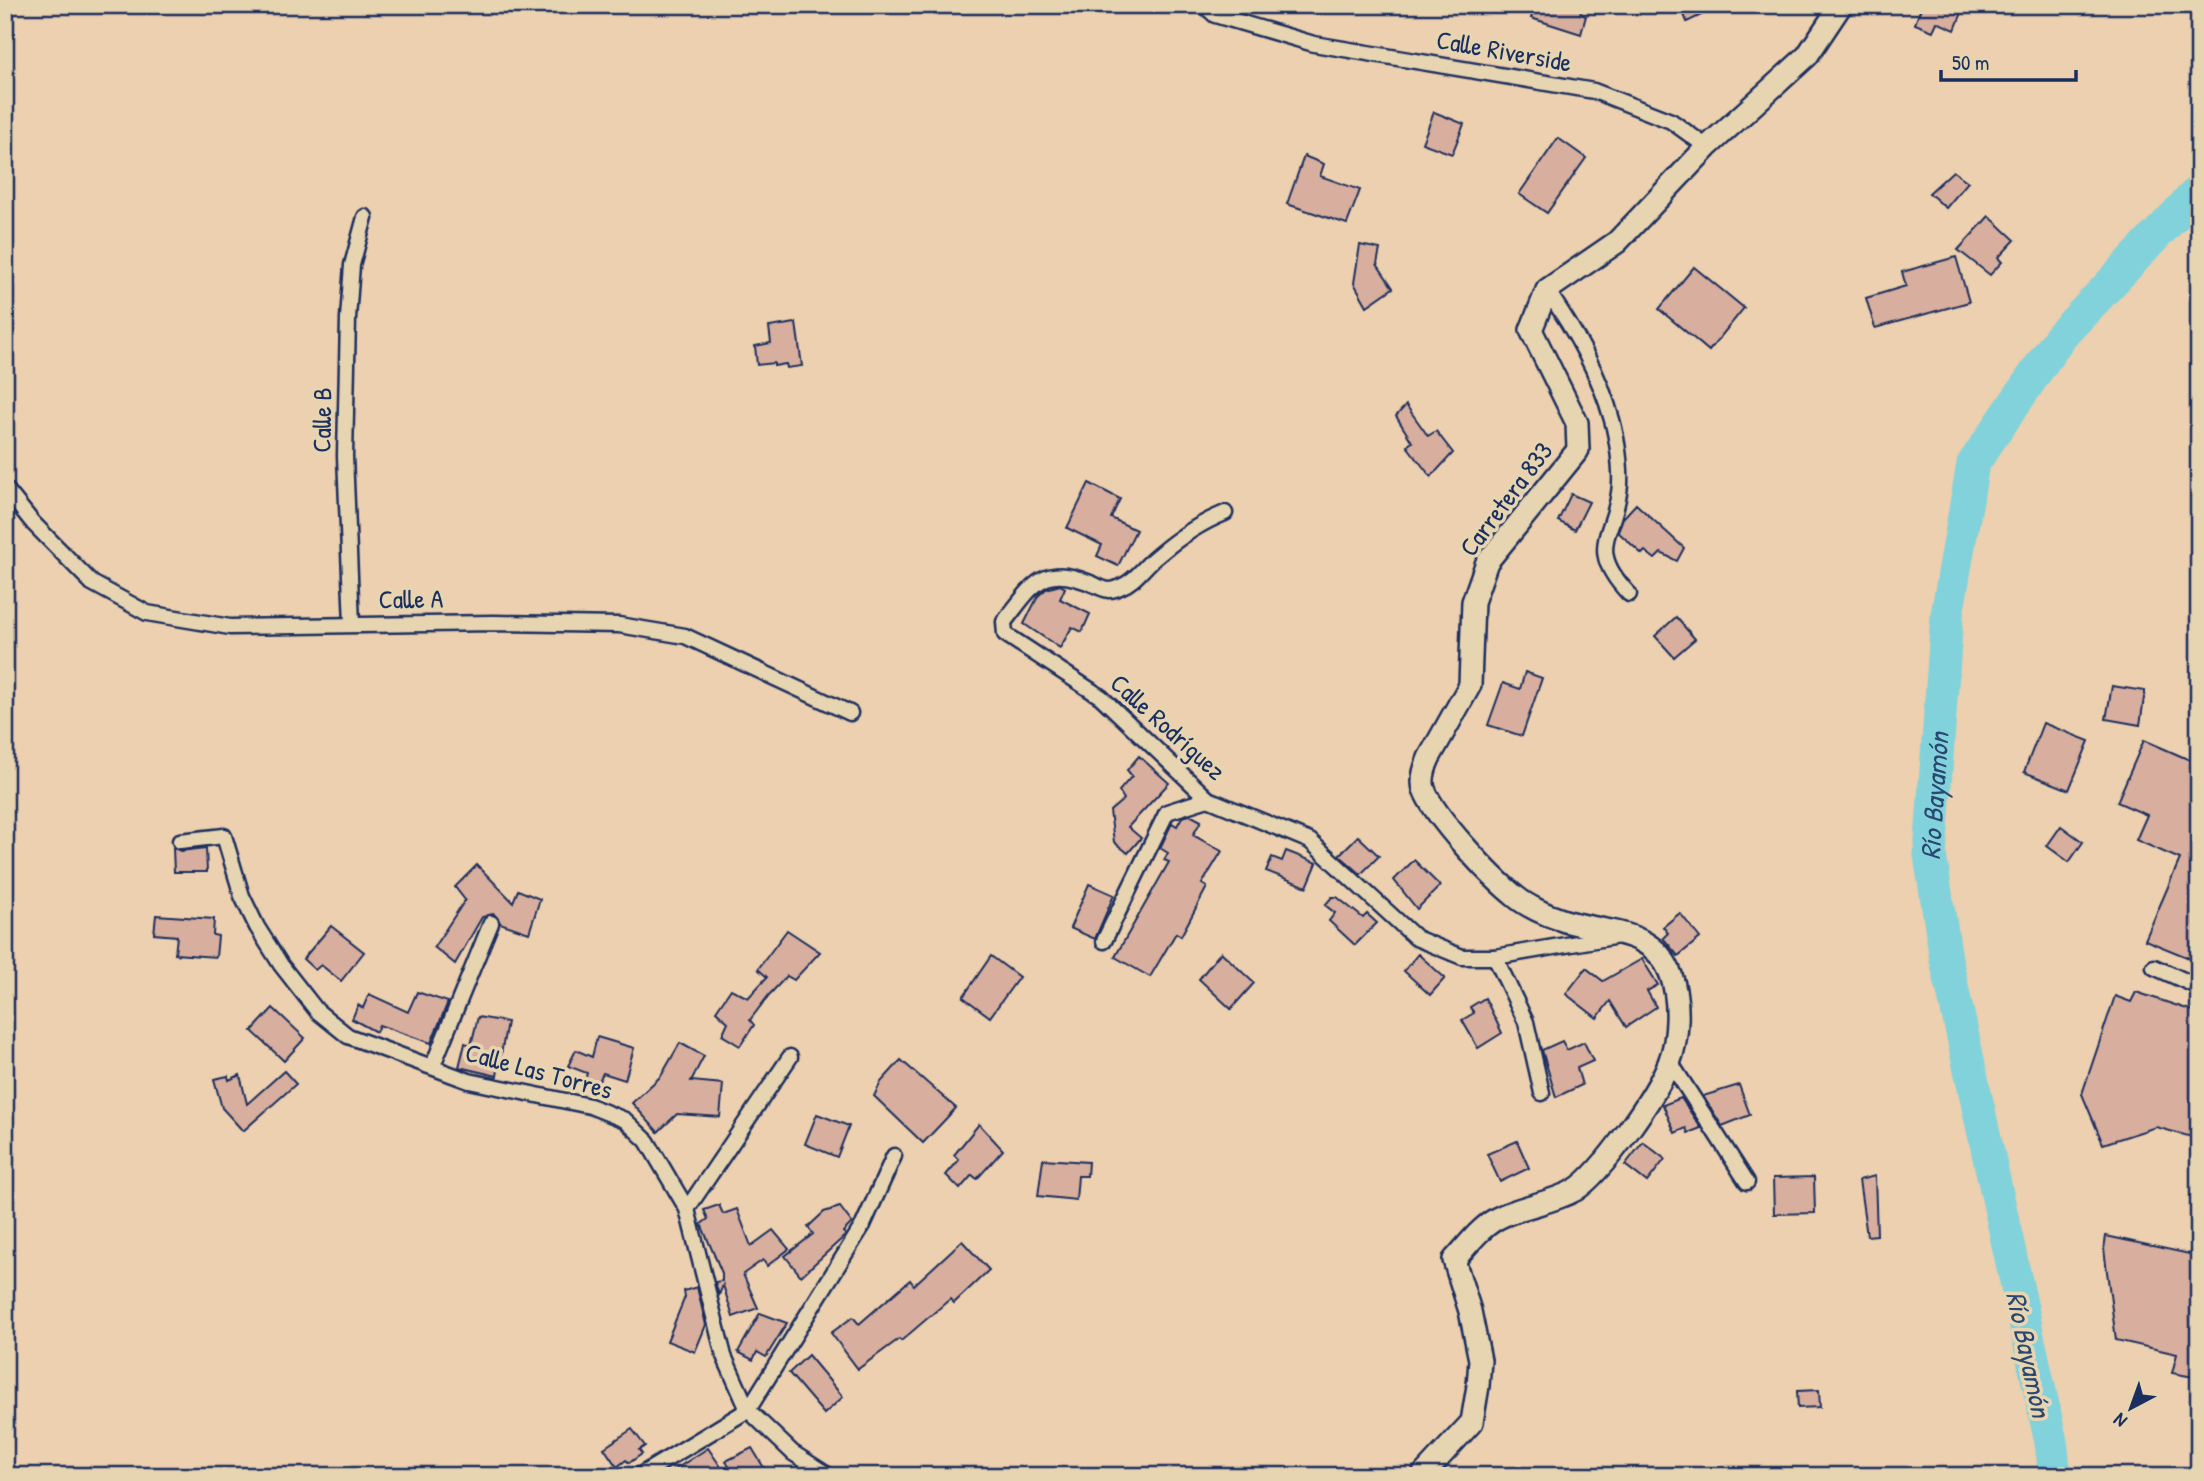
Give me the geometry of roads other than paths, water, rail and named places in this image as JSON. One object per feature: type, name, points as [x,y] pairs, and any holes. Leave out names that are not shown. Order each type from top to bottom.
[{"type":"street","name":"Calle Riverside","points":[[1204,5],[1215,15],[1314,44],[1594,91],[1671,121],[1707,146]]},
{"type":"street","points":[[1629,594],[1611,574],[1604,548],[1620,485],[1612,421],[1580,340],[1547,290],[1616,242],[1707,146],[1807,56],[1841,5]]},
{"type":"street","name":"Calle B","points":[[352,624],[345,456],[348,318],[352,265],[365,217]]},
{"type":"street","name":"Carretera 833","points":[[1422,1476],[1472,1422],[1478,1386],[1480,1360],[1470,1311],[1454,1260],[1497,1219],[1544,1204],[1577,1189],[1597,1169],[1641,1113],[1670,1062],[1678,1014],[1671,974],[1654,947],[1630,934],[1559,920],[1517,898],[1453,832],[1423,788],[1424,769],[1469,685],[1473,603],[1488,562],[1578,450],[1577,423],[1531,330],[1547,290]]},
{"type":"street","name":"Calle A","points":[[5,488],[33,523],[92,583],[147,613],[230,627],[352,624],[619,625],[685,636],[850,713]]},
{"type":"street","name":"Calle Rodríguez","points":[[1225,513],[1180,537],[1134,580],[1121,587],[1108,591],[1060,573],[1045,578],[1031,588],[1004,622],[1004,634],[1101,697],[1208,799],[1310,841],[1416,938],[1462,957],[1494,957],[1630,934]]},
{"type":"street","points":[[1104,940],[1167,812],[1208,799]]},
{"type":"street","name":"Calle Las Torres","points":[[180,841],[224,836],[242,896],[257,927],[281,965],[317,1011],[348,1036],[390,1053],[433,1065],[469,1081],[590,1106],[625,1120],[647,1141],[687,1209],[724,1356],[748,1410],[805,1461],[829,1476]]},
{"type":"street","points":[[433,1065],[491,923]]},
{"type":"street","points":[[1494,957],[1526,1022],[1542,1093]]},
{"type":"street","points":[[2154,967],[2199,987]]},
{"type":"street","points":[[687,1209],[790,1057]]},
{"type":"street","points":[[1670,1062],[1747,1182]]},
{"type":"street","points":[[639,1476],[748,1410],[863,1225],[894,1156]]},
{"type":"lane","points":[[800,1476],[805,1461]]},
{"type":"waterway","name":"Río Bayamón","points":[[2055,1476],[2051,1442],[1946,959],[1930,855],[1947,615],[1973,464],[2060,337],[2199,190]]}]
